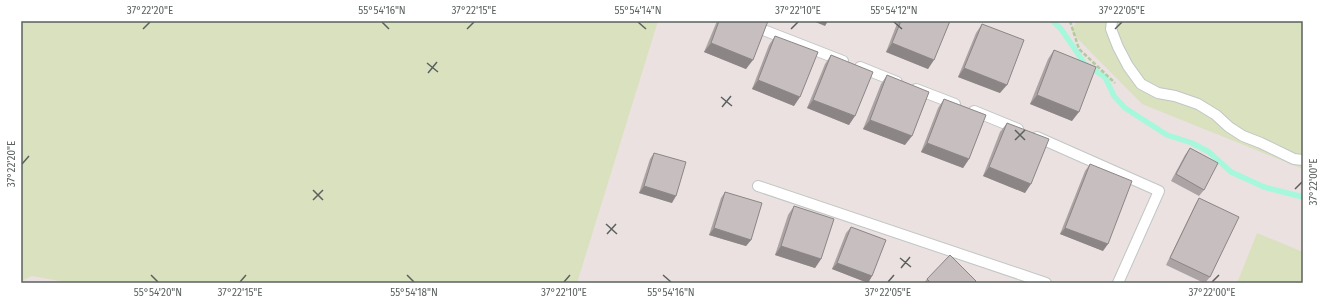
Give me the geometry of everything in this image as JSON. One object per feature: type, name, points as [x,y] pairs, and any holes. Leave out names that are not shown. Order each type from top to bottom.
[{"type":"lane","points":[[1112,21],[1111,29],[1118,48],[1128,66],[1141,84],[1158,93],[1175,96],[1198,104],[1216,115],[1229,127],[1243,136],[1294,159],[1303,160]]},
{"type":"lane","points":[[766,31],[1015,127],[1159,191],[1118,283]]},
{"type":"lane","points":[[758,186],[1046,283]]},
{"type":"path","points":[[1070,21],[1079,49],[1115,83]]},
{"type":"green space","points":[[21,21],[658,21],[577,283],[71,283],[32,276],[21,281]]},
{"type":"green space","points":[[1076,21],[1303,21],[1303,169],[1142,104],[1072,33]]},
{"type":"green space","points":[[1257,233],[1303,252],[1303,283],[1237,283]]},
{"type":"building","points":[[719,21],[768,21],[753,60],[711,43]]},
{"type":"building","points":[[901,21],[950,21],[934,60],[892,43]]},
{"type":"building","points":[[982,24],[1024,40],[1007,85],[964,68]]},
{"type":"building","points":[[775,36],[818,52],[800,97],[758,80]]},
{"type":"building","points":[[1054,50],[1096,67],[1079,112],[1037,95]]},
{"type":"building","points":[[831,55],[873,72],[855,116],[813,100]]},
{"type":"building","points":[[887,75],[929,92],[912,136],[870,120]]},
{"type":"building","points":[[944,99],[986,115],[969,159],[927,143]]},
{"type":"building","points":[[1007,123],[1049,139],[1031,184],[989,167]]},
{"type":"building","points":[[1190,148],[1218,163],[1204,190],[1176,174]]},
{"type":"building","points":[[654,153],[686,162],[676,196],[644,186]]},
{"type":"building","points":[[1090,164],[1132,181],[1108,244],[1065,228]]},
{"type":"building","points":[[725,192],[762,203],[751,240],[714,228]]},
{"type":"building","points":[[1199,198],[1239,217],[1210,277],[1170,258]]},
{"type":"building","points":[[794,206],[834,219],[821,259],[781,246]]},
{"type":"building","points":[[851,227],[886,240],[872,276],[837,263]]},
{"type":"building","points":[[950,255],[976,281],[974,283],[931,283],[927,279]]},
{"type":"waterway","points":[[1053,21],[1061,29],[1085,64],[1105,77],[1114,96],[1125,108],[1167,135],[1192,143],[1209,152],[1231,172],[1264,187],[1303,197]]}]
